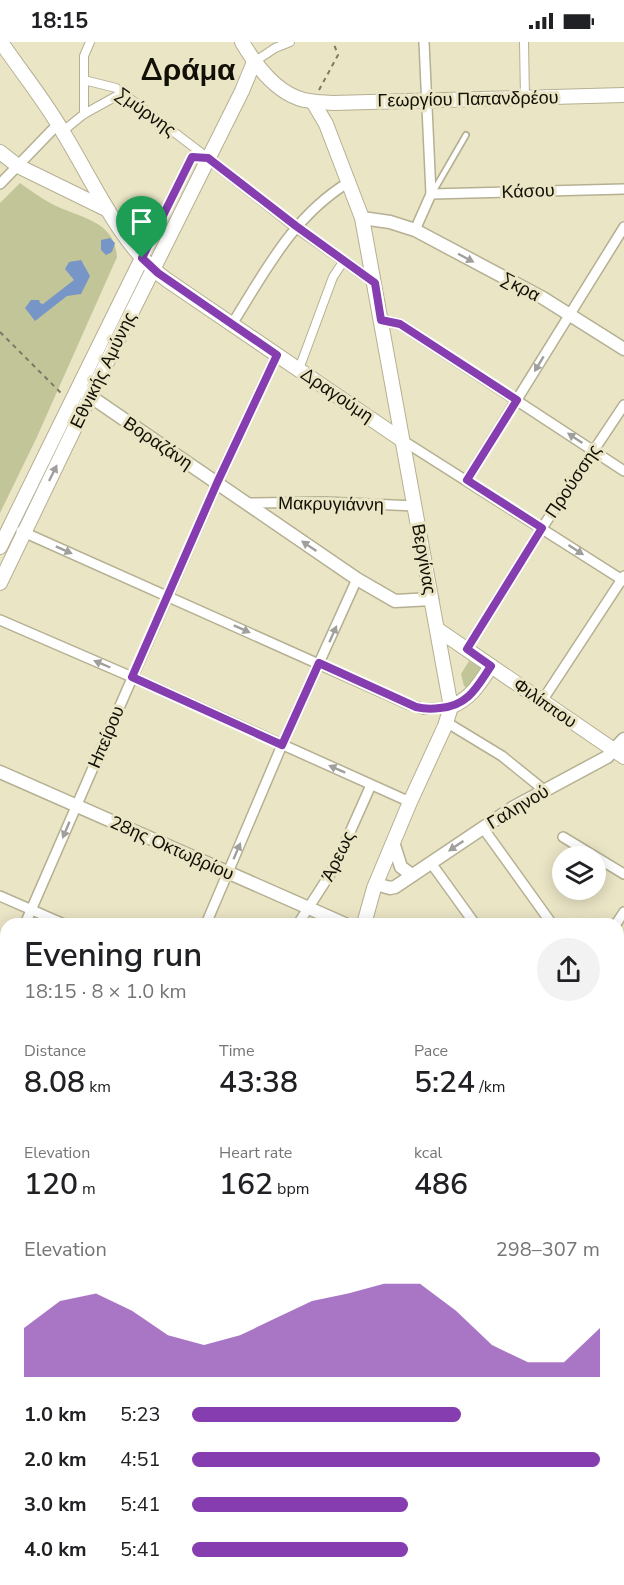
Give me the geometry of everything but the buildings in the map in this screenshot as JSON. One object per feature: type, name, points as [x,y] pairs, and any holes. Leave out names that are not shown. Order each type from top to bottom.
[{"type":"main road","name":"Δραγούμη","points":[[1,42],[61,128],[108,210],[153,270],[402,440]]},
{"type":"main road","name":"Γεωργίου Παπανδρέου","points":[[242,42],[254,62],[282,90],[313,102],[624,95]]},
{"type":"main road","name":"Εθνικής Αμύνης","points":[[0,583],[242,91],[254,62]]},
{"type":"main road","name":"Βεργίνας","points":[[313,102],[326,124],[362,218],[450,707],[446,722],[376,884],[365,918]]},
{"type":"main road","points":[[0,152],[18,166],[108,210]]},
{"type":"main road","name":"Εθνικής Αμύνης","points":[[0,548],[142,258]]},
{"type":"main road","name":"Φιλίππου","points":[[437,629],[619,754]]},
{"type":"main road","points":[[450,707],[471,695],[491,666]]},
{"type":"street","points":[[84,114],[84,56],[90,42]]},
{"type":"street","points":[[254,62],[275,48],[290,42]]},
{"type":"street","points":[[415,230],[431,194],[424,42]]},
{"type":"street","points":[[524,42],[525,98]]},
{"type":"street","name":"Σμύρνης","points":[[84,80],[116,88],[343,262],[375,283]]},
{"type":"street","points":[[0,184],[61,128],[122,93]]},
{"type":"street","name":"Εθνικής Αμύνης","points":[[142,258],[192,157],[208,158]]},
{"type":"street","points":[[232,324],[296,226],[317,204],[349,182]]},
{"type":"street","name":"Κάσου","points":[[431,194],[624,189]]},
{"type":"street","name":"Σκρα","points":[[362,218],[390,222],[415,230],[543,298],[624,349]]},
{"type":"street","points":[[467,480],[624,227]]},
{"type":"street","points":[[298,369],[333,277],[343,262]]},
{"type":"street","points":[[381,320],[400,324],[624,471]]},
{"type":"street","name":"Ηπείρου","points":[[28,918],[217,483],[277,355]]},
{"type":"street","name":"Βοραζάνη","points":[[78,388],[357,579],[394,601],[432,599]]},
{"type":"street","name":"Προύσσης","points":[[467,649],[542,528],[624,405]]},
{"type":"street","points":[[402,440],[623,579],[542,701]]},
{"type":"street","name":"Μακρυγιάννη","points":[[247,503],[325,502],[415,506]]},
{"type":"street","points":[[10,527],[416,707],[424,709],[450,707]]},
{"type":"street","points":[[209,918],[282,745],[357,579]]},
{"type":"street","points":[[0,620],[410,802]]},
{"type":"street","points":[[446,722],[502,756],[544,790]]},
{"type":"street","name":"Γαληνού","points":[[376,884],[395,887],[514,807],[607,757],[619,754],[624,739]]},
{"type":"street","name":"28ης Οκτωβρίου","points":[[0,772],[332,918]]},
{"type":"street","name":"Άρεως","points":[[302,918],[334,868],[371,785]]},
{"type":"street","points":[[483,828],[548,918]]},
{"type":"street","points":[[564,837],[624,874]]},
{"type":"street","points":[[393,842],[401,867],[412,875]]},
{"type":"street","points":[[431,863],[471,918]]},
{"type":"street","points":[[0,896],[50,918]]},
{"type":"lane","points":[[431,194],[466,135]]},
{"type":"path","points":[[313,102],[338,55],[333,42]]},
{"type":"path","points":[[0,332],[70,403]]},
{"type":"green space","points":[[20,183],[52,204],[84,217],[103,228],[115,245],[117,257],[36,439],[0,513],[0,203]]},
{"type":"green space","points":[[469,661],[482,669],[469,689],[464,686],[461,674]]},
{"type":"water","points":[[110,238],[115,243],[112,252],[106,255],[101,250],[101,240]]},
{"type":"water","points":[[81,260],[90,276],[81,294],[67,296],[35,321],[25,308],[31,300],[39,300],[43,304],[74,280],[65,269],[69,262]]},
{"type":"district","name":"Δράμα","points":[[188,70]]},
{"type":"route","points":[[192,157],[208,158],[343,262],[375,283],[381,320],[400,324],[517,400],[467,480],[542,528],[467,649],[491,666],[468,698],[450,707],[424,709],[408,704],[319,663],[282,745],[132,677],[217,483],[277,355],[158,273],[142,258],[192,157]]}]
